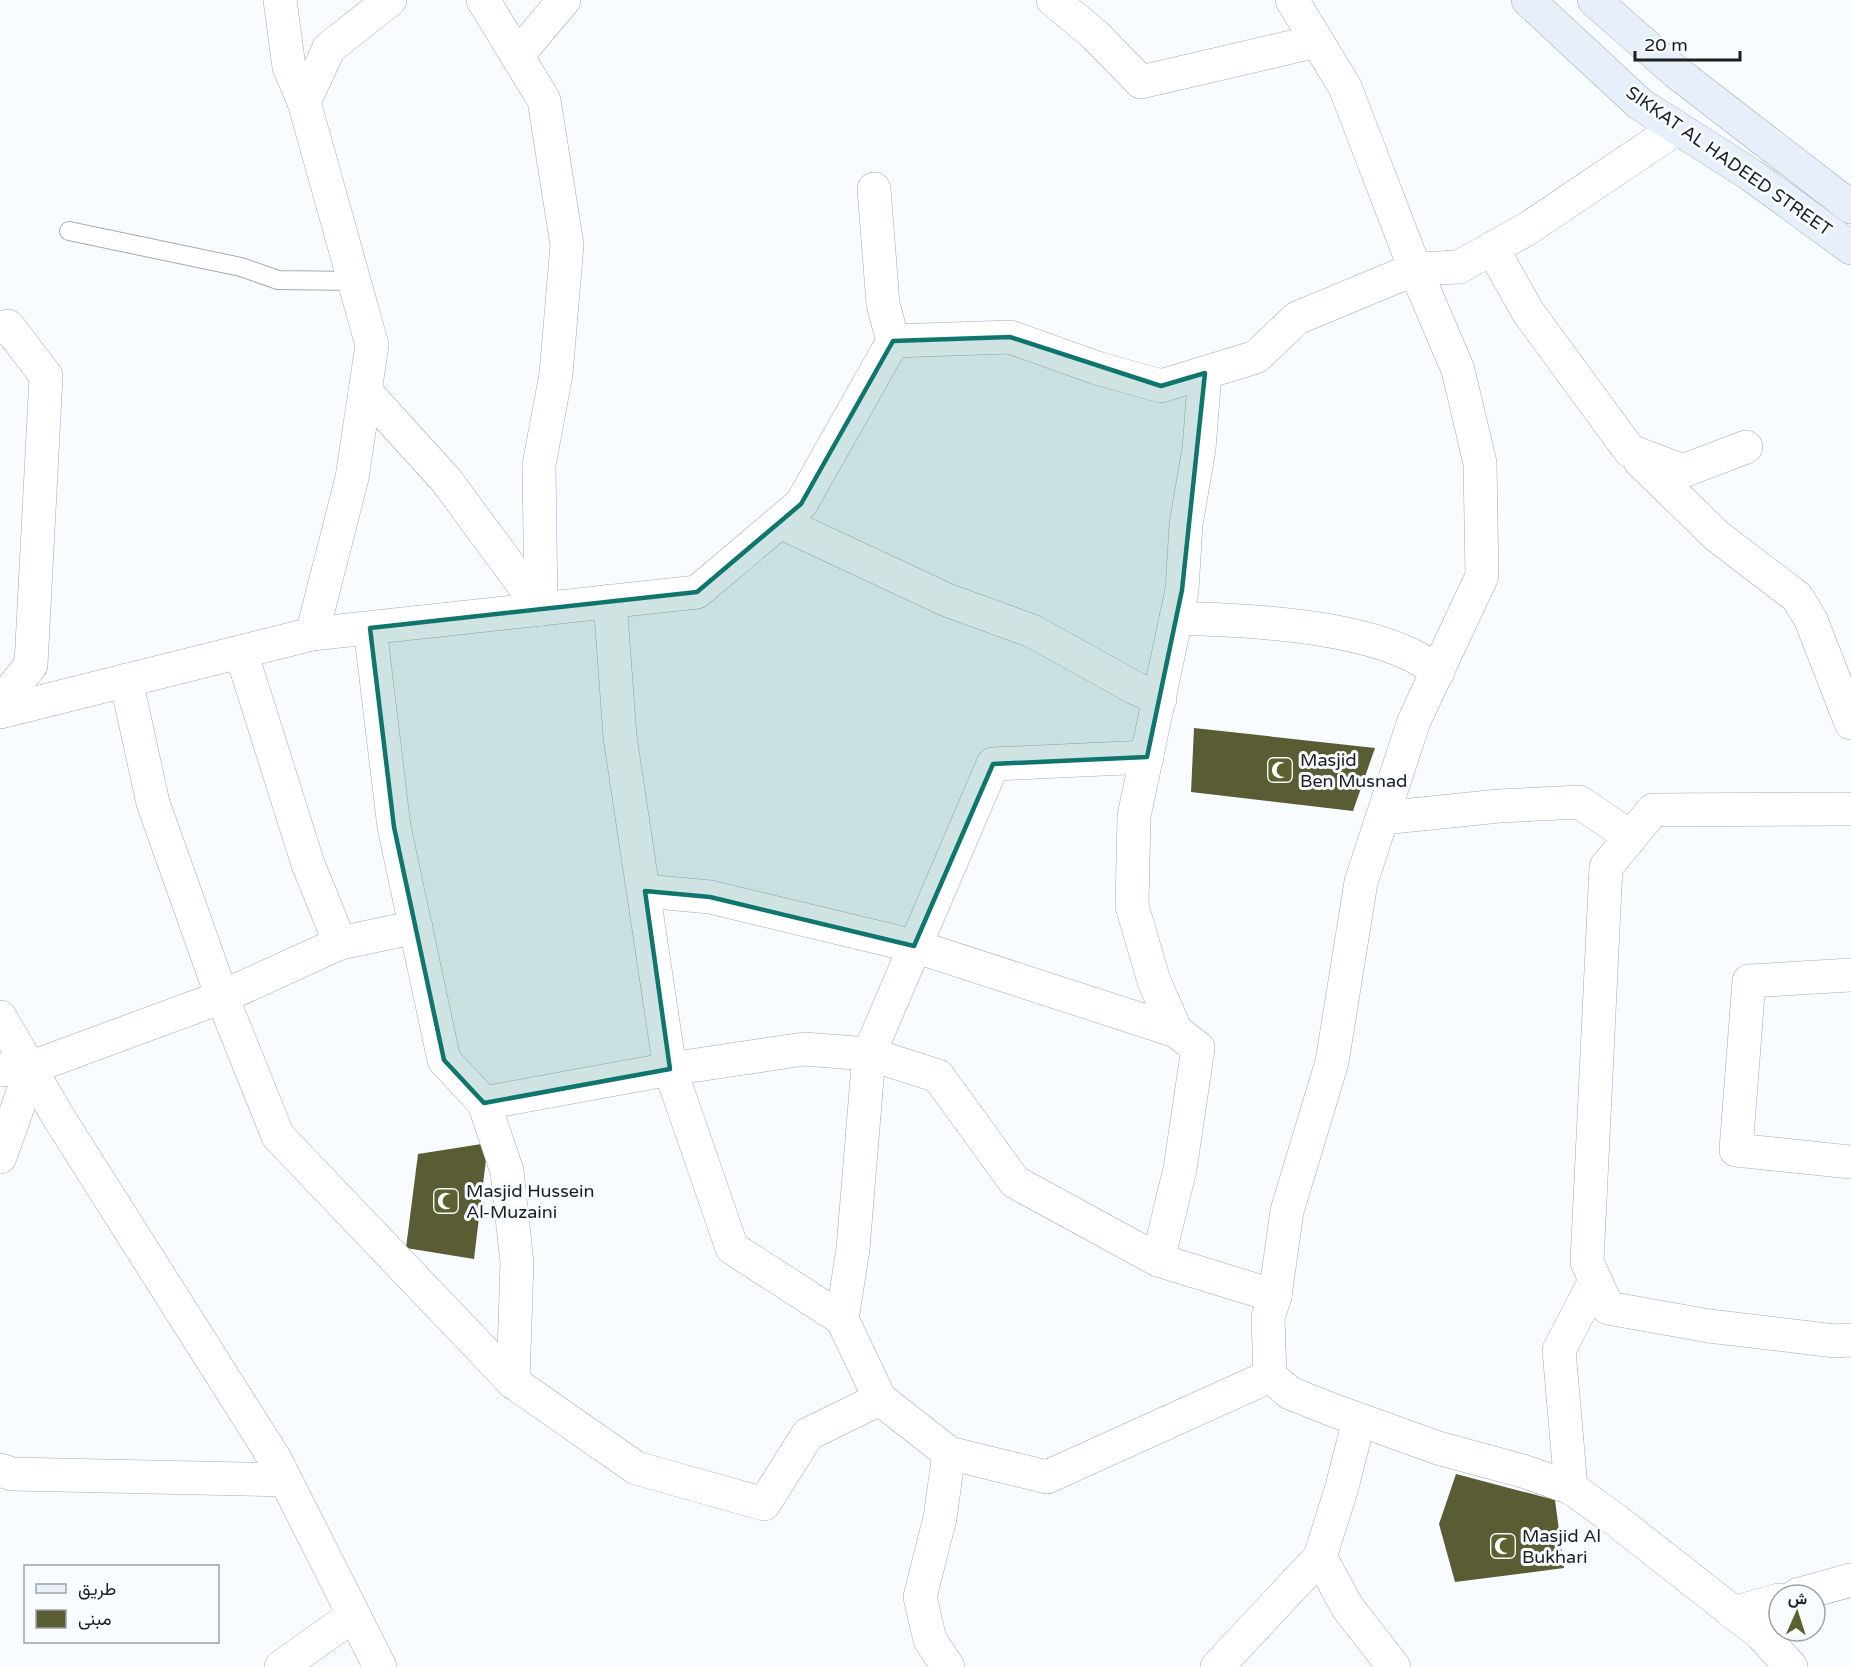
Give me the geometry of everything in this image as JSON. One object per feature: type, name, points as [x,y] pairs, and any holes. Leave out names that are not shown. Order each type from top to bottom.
[{"type":"main road","name":"SIKKAT AL HADEED STREET","points":[[1528,0],[1640,104],[1751,175],[1851,248]]},
{"type":"main road","name":"SIKKAT AL HADEED STREET","points":[[1594,0],[1676,72],[1851,207]]},
{"type":"street","points":[[280,0],[289,67],[304,102],[372,345],[352,478],[312,634]]},
{"type":"street","points":[[304,102],[329,48],[390,0]]},
{"type":"street","points":[[483,0],[544,100],[567,245],[556,374],[539,465],[541,609]]},
{"type":"street","points":[[517,56],[564,0]]},
{"type":"street","points":[[1053,0],[1094,34],[1141,82],[1317,41]]},
{"type":"street","points":[[1292,0],[1345,87],[1415,269],[1458,370],[1480,463],[1482,576],[1414,721],[1361,882],[1332,1062],[1287,1211],[1275,1296],[1268,1317],[1270,1376],[1290,1393],[1359,1420],[1438,1448],[1523,1471],[1570,1488],[1617,1521],[1761,1634],[1791,1667]]},
{"type":"street","points":[[893,341],[1010,337],[1097,368],[1161,386],[1256,357],[1296,318],[1415,269],[1459,267],[1527,229],[1677,128]]},
{"type":"street","points":[[0,712],[312,634],[697,592],[801,504],[893,341],[883,304],[874,189]]},
{"type":"street","points":[[1492,248],[1528,312],[1630,451],[1717,536],[1797,597],[1811,620],[1851,723]]},
{"type":"street","points":[[0,328],[8,326],[46,376],[31,665],[0,703]]},
{"type":"street","points":[[1176,1031],[1154,981],[1132,906],[1134,816],[1182,590],[1186,524],[1199,449],[1205,373]]},
{"type":"street","points":[[365,390],[446,480],[541,609]]},
{"type":"street","points":[[1630,451],[1683,471],[1746,447]]},
{"type":"street","points":[[780,522],[947,600],[1032,631],[1135,688],[1160,699]]},
{"type":"street","points":[[610,601],[620,737],[670,1069],[732,1248],[842,1319],[879,1399],[949,1454],[1047,1477],[1270,1376]]},
{"type":"street","points":[[1176,618],[1246,620],[1347,633],[1422,658],[1438,672]]},
{"type":"street","points":[[370,628],[394,827],[444,1060],[483,1103],[507,1172],[517,1263],[513,1382]]},
{"type":"street","points":[[241,652],[308,864],[340,944]]},
{"type":"street","points":[[126,680],[153,803],[222,997],[278,1136],[513,1382],[636,1468],[764,1504],[808,1434],[879,1399]]},
{"type":"street","points":[[842,1319],[853,1249],[869,1054],[993,764],[1147,757]]},
{"type":"street","points":[[1382,818],[1499,806],[1579,802],[1631,837]]},
{"type":"street","points":[[1851,809],[1653,810],[1606,867],[1587,1262],[1608,1308],[1709,1326],[1835,1341],[1851,1340]]},
{"type":"street","points":[[645,891],[710,897],[914,946],[1176,1031],[1198,1048],[1179,1170],[1158,1260]]},
{"type":"street","points":[[16,1069],[222,997],[340,944],[416,927]]},
{"type":"street","points":[[1851,975],[1749,981],[1736,1150],[1851,1162]]},
{"type":"street","points":[[0,1017],[16,1069],[59,1118],[170,1290],[285,1480],[380,1667]]},
{"type":"street","points":[[483,1103],[670,1069],[804,1049],[869,1054],[939,1076],[1015,1182],[1158,1260],[1275,1296]]},
{"type":"street","points":[[0,1157],[16,1069]]},
{"type":"street","points":[[1570,1488],[1559,1350],[1595,1281]]},
{"type":"street","points":[[1216,1667],[1320,1557],[1342,1487],[1359,1420]]},
{"type":"street","points":[[948,1667],[930,1640],[920,1597],[940,1518],[949,1454]]},
{"type":"street","points":[[0,1470],[12,1474],[285,1480]]},
{"type":"street","points":[[1320,1557],[1348,1608],[1394,1667]]},
{"type":"street","points":[[1827,1587],[1851,1580]]},
{"type":"street","points":[[1733,1613],[1767,1603]]},
{"type":"street","points":[[281,1667],[354,1615]]},
{"type":"lane","points":[[69,231],[241,267],[278,280],[355,281]]},
{"type":"highlighted area","points":[[1010,337],[1161,386],[1205,373],[1182,590],[1147,757],[993,764],[914,946],[710,897],[645,891],[670,1069],[484,1103],[444,1060],[394,827],[370,628],[697,592],[801,504],[893,341]]},
{"type":"building","name":"Masjid Ben Musnad","points":[[1194,728],[1375,748],[1353,811],[1191,792]]},
{"type":"building","name":"Masjid Hussein Al-Muzaini","points":[[488,1143],[474,1259],[406,1248],[418,1154]]},
{"type":"building","name":"Masjid Al Bukhari","points":[[1456,1474],[1555,1500],[1564,1568],[1455,1582],[1439,1524]]},
{"type":"place","name":"Masjid Ben Musnad","points":[[1280,770]]},
{"type":"place","name":"Masjid Hussein Al-Muzaini","points":[[446,1201]]},
{"type":"place","name":"Masjid Al Bukhari","points":[[1503,1546]]}]
